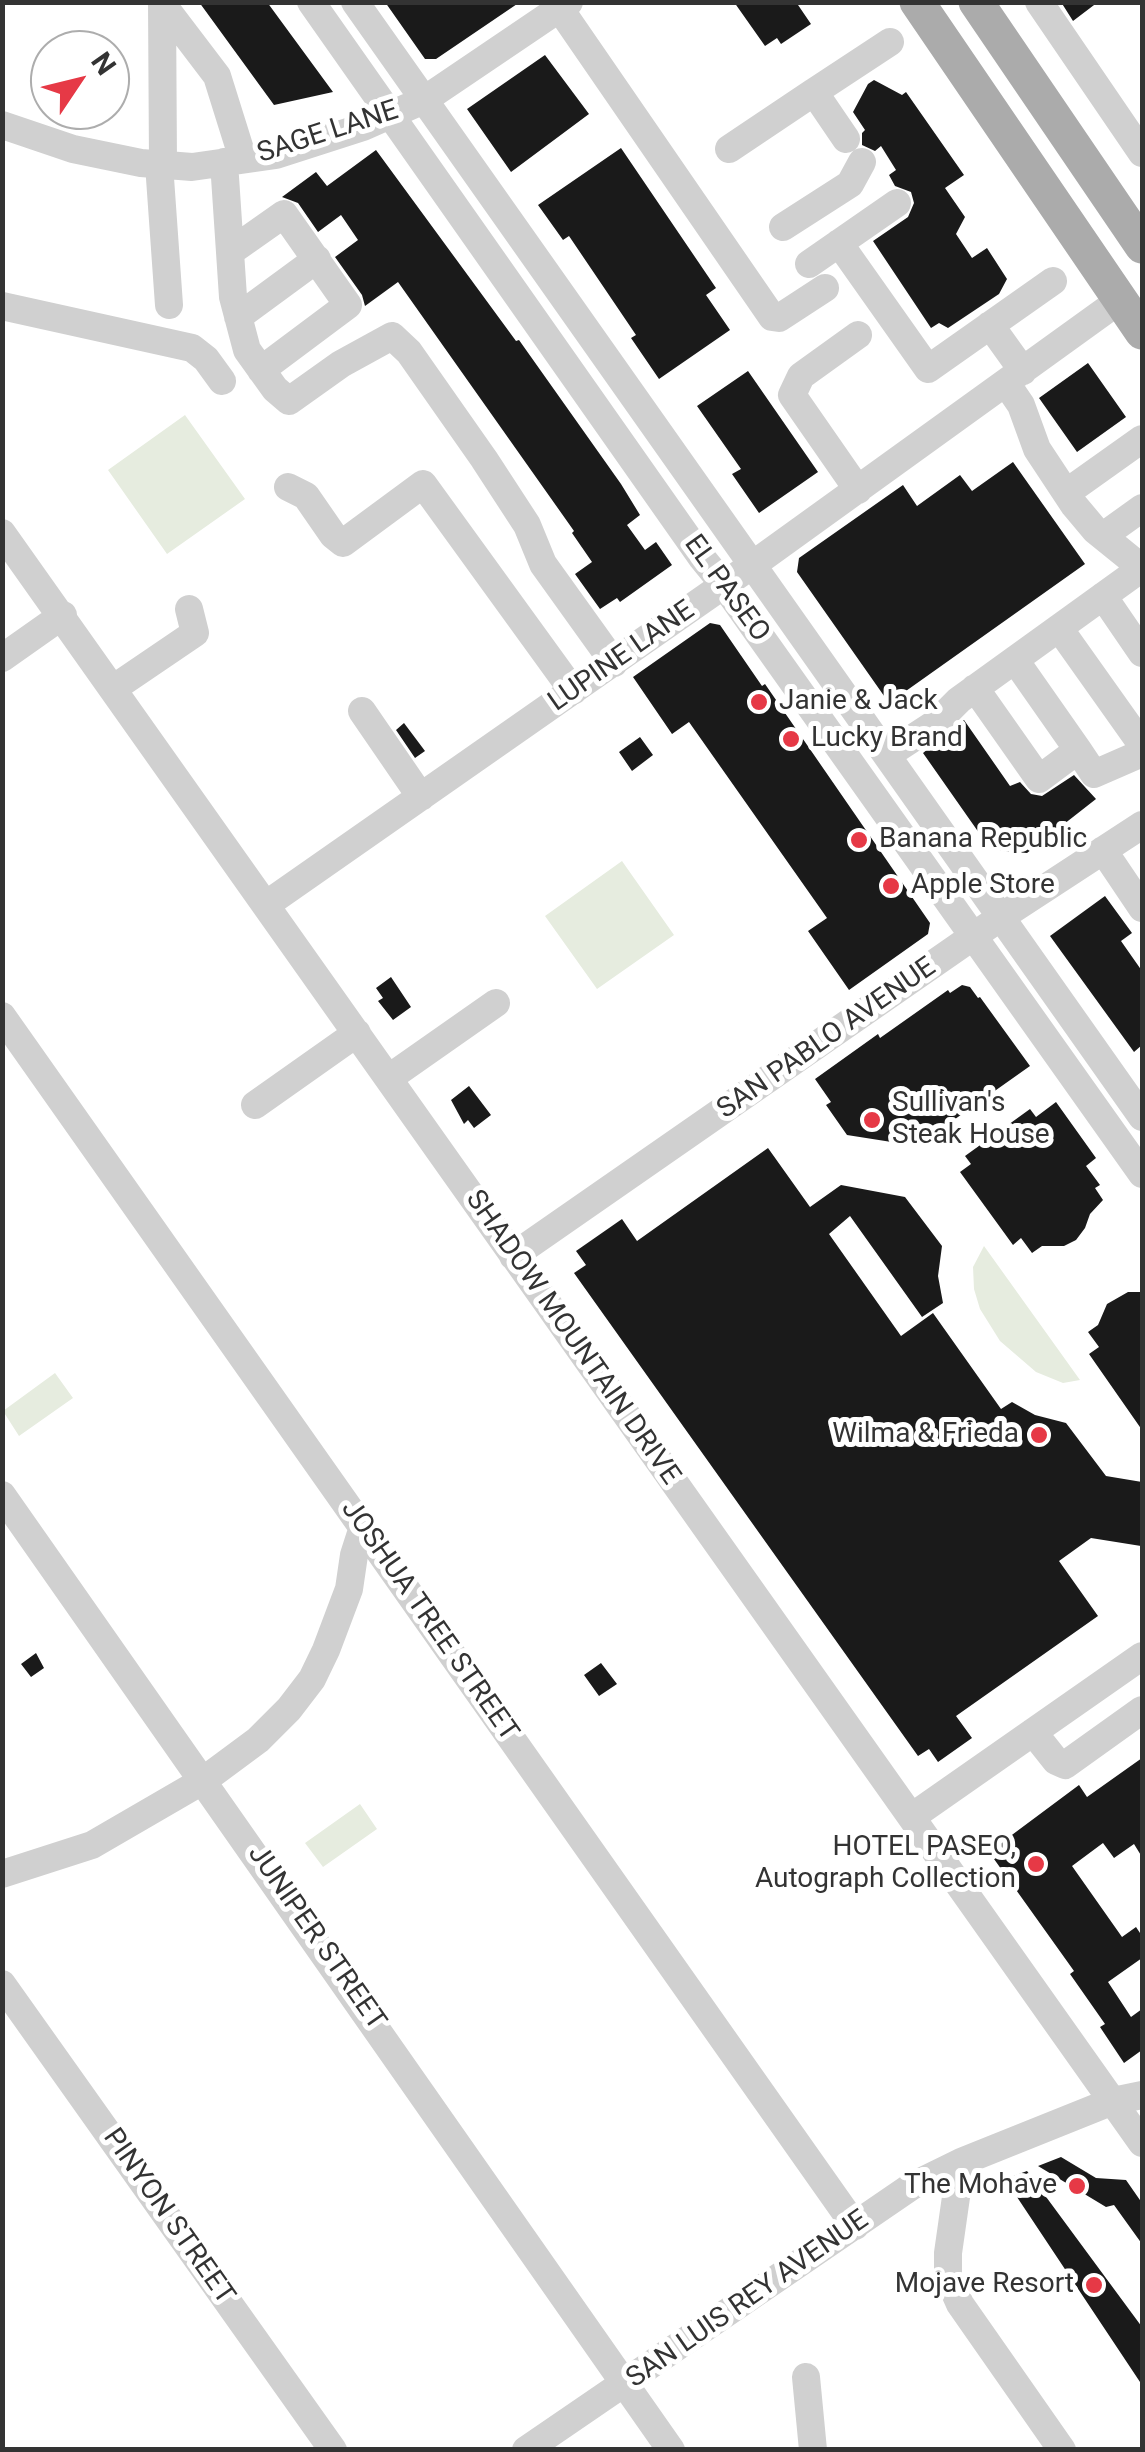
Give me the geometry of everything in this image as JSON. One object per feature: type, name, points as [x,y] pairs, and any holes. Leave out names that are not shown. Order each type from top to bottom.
[{"type":"main road","points":[[917,2],[1142,332]]},
{"type":"main road","points":[[976,2],[1142,246]]},
{"type":"street","name":"EL PASEO","points":[[311,2],[1142,1174]]},
{"type":"street","name":"EL PASEO","points":[[354,2],[1001,918],[1138,1101]]},
{"type":"street","points":[[1040,2],[1142,153]]},
{"type":"street","points":[[163,4],[216,76],[234,161],[232,297],[247,350],[275,390],[289,401],[342,364],[392,336],[409,352],[484,459],[527,525],[543,564],[614,662]]},
{"type":"street","points":[[163,4],[161,164],[169,305]]},
{"type":"street","name":"SAGE LANE","points":[[2,125],[73,149],[161,164],[192,167],[276,155],[424,100],[564,6]]},
{"type":"street","points":[[564,6],[772,318],[779,318],[825,288]]},
{"type":"street","points":[[729,149],[890,42]]},
{"type":"street","points":[[783,227],[850,184],[854,151],[814,92]]},
{"type":"street","points":[[808,264],[897,203]]},
{"type":"street","points":[[230,252],[284,214],[348,305],[261,370]]},
{"type":"street","points":[[840,242],[928,369],[1053,282]]},
{"type":"street","points":[[238,317],[316,259]]},
{"type":"street","name":"LUPINE LANE","points":[[267,904],[858,490],[1120,300]]},
{"type":"street","points":[[2,306],[192,348],[206,358],[222,380]]},
{"type":"street","points":[[886,755],[936,723],[975,688],[1142,568],[1102,536],[1066,493],[1037,448],[1014,377],[990,325]]},
{"type":"street","points":[[858,335],[801,376],[792,395],[858,490]]},
{"type":"street","points":[[1066,493],[1142,439]]},
{"type":"street","points":[[288,486],[306,496],[343,543],[424,484],[573,691]]},
{"type":"street","points":[[1102,536],[1142,508]]},
{"type":"street","name":"SHADOW MOUNTAIN DRIVE","points":[[2,533],[1142,2143]]},
{"type":"street","points":[[1102,596],[1142,652]]},
{"type":"street","points":[[114,688],[195,633],[189,609]]},
{"type":"street","points":[[2,658],[62,615]]},
{"type":"street","points":[[1015,660],[1094,774],[1142,749],[1059,628]]},
{"type":"street","points":[[975,688],[1039,779],[1078,750]]},
{"type":"street","points":[[362,711],[421,797]]},
{"type":"street","name":"SAN PABLO AVENUE","points":[[514,1256],[974,936],[1142,825]]},
{"type":"street","points":[[1102,850],[1142,908]]},
{"type":"street","points":[[389,1078],[496,1003]]},
{"type":"street","name":"JOSHUA TREE STREET","points":[[2,1016],[855,2226]]},
{"type":"street","points":[[255,1105],[357,1033]]},
{"type":"street","name":"JUNIPER STREET","points":[[2,1495],[671,2450]]},
{"type":"street","points":[[2,1874],[92,1845],[204,1780],[258,1740],[312,1679],[349,1589],[363,1527]]},
{"type":"street","points":[[913,1816],[1142,1656]]},
{"type":"street","points":[[1034,1732],[1056,1761],[1064,1765],[1139,1712],[1110,1678]]},
{"type":"street","name":"PINYON STREET","points":[[2,1984],[332,2450]]},
{"type":"street","name":"SAN LUIS REY AVENUE","points":[[526,2450],[912,2186],[1112,2101],[1142,2094]]},
{"type":"street","points":[[961,2162],[948,2277],[960,2304],[1062,2450]]},
{"type":"street","points":[[806,2378],[814,2450]]},
{"type":"shaded area","points":[[185,415],[245,499],[167,554],[108,470]]},
{"type":"shaded area","points":[[622,861],[674,935],[597,989],[545,916]]},
{"type":"shaded area","points":[[984,1246],[1080,1380],[1063,1383],[1036,1372],[1000,1341],[980,1309],[974,1289],[973,1267]]},
{"type":"shaded area","points":[[55,1373],[73,1398],[19,1436],[3,1411]]},
{"type":"shaded area","points":[[360,1804],[377,1829],[323,1867],[305,1843]]},
{"type":"building","points":[[199,2],[267,2],[333,92],[274,105]]},
{"type":"building","points":[[385,2],[520,2],[436,59],[425,59]]},
{"type":"building","points":[[734,2],[796,2],[811,24],[781,44],[777,38],[765,46]]},
{"type":"building","points":[[1061,2],[1098,2],[1073,21]]},
{"type":"building","points":[[545,55],[589,114],[511,172],[467,109]]},
{"type":"building","points":[[874,80],[902,95],[906,92],[964,175],[945,188],[965,217],[956,234],[972,258],[987,248],[1007,279],[999,294],[948,328],[939,323],[931,328],[873,241],[908,217],[914,203],[911,192],[895,186],[889,175],[896,170],[881,146],[875,151],[862,145],[865,130],[853,112]]},
{"type":"building","points":[[621,148],[716,288],[706,295],[730,330],[659,379],[631,338],[636,335],[569,236],[563,240],[538,205]]},
{"type":"building","points":[[376,150],[621,484],[640,515],[627,525],[645,550],[656,542],[672,565],[620,602],[617,598],[600,609],[575,574],[592,562],[574,531],[398,282],[365,306],[362,295],[335,257],[358,240],[341,215],[318,232],[298,203],[282,197],[316,172],[327,186]]},
{"type":"building","points":[[1088,363],[1126,417],[1077,452],[1039,398]]},
{"type":"building","points":[[748,371],[818,472],[759,513],[732,474],[741,469],[697,406]]},
{"type":"building","points":[[1013,462],[1085,564],[889,703],[797,572],[799,558],[903,485],[917,506],[960,475],[972,491]]},
{"type":"building","points":[[710,623],[720,625],[762,686],[765,684],[930,923],[928,934],[849,990],[808,931],[827,918],[689,722],[672,734],[633,677]]},
{"type":"building","points":[[964,720],[1010,786],[1020,782],[1031,794],[1042,796],[1074,775],[1096,799],[1027,853],[991,850],[923,753]]},
{"type":"building","points":[[404,723],[425,751],[415,758],[396,730]]},
{"type":"building","points":[[640,737],[653,755],[632,771],[619,752]]},
{"type":"building","points":[[1105,896],[1132,933],[1121,941],[1142,971],[1142,1045],[1134,1052],[1050,936]]},
{"type":"building","points":[[391,977],[411,1007],[393,1020],[378,1001],[383,998],[376,988]]},
{"type":"building","points":[[962,985],[980,997],[1030,1066],[917,1146],[847,1135],[826,1105],[831,1102],[815,1079],[878,1034],[880,1038],[948,990],[950,993]]},
{"type":"building","points":[[469,1086],[491,1115],[474,1128],[468,1120],[464,1124],[451,1100]]},
{"type":"building","points":[[1056,1102],[1096,1158],[1086,1166],[1100,1185],[1095,1188],[1103,1200],[1076,1240],[1064,1246],[1042,1246],[1032,1253],[1021,1238],[1013,1245],[960,1172],[971,1164],[965,1156],[1030,1109],[1036,1117]]},
{"type":"building","points":[[768,1148],[810,1207],[841,1185],[905,1197],[942,1246],[938,1276],[943,1303],[922,1317],[850,1216],[829,1234],[901,1336],[933,1313],[1001,1409],[1012,1402],[1035,1415],[1066,1423],[1106,1476],[1142,1482],[1141,1546],[1091,1538],[1059,1561],[1098,1616],[956,1716],[972,1738],[938,1762],[929,1749],[918,1756],[574,1273],[586,1265],[576,1251],[622,1219],[637,1241]]},
{"type":"building","points":[[1128,1292],[1142,1292],[1142,1430],[1089,1354],[1099,1347],[1088,1332],[1098,1325],[1107,1304]]},
{"type":"building","points":[[36,1653],[44,1668],[31,1677],[21,1664]]},
{"type":"building","points":[[601,1663],[617,1684],[599,1696],[584,1675]]},
{"type":"building","name":"HOTEL PASEO, Autograph Collection","points":[[1142,1758],[1142,1857],[1134,1844],[1114,1858],[1103,1843],[1072,1866],[1122,1937],[1136,1927],[1142,1936],[1142,1958],[1108,1982],[1131,2017],[1142,2009],[1142,2050],[1124,2063],[1100,2027],[1105,2024],[1070,1974],[1074,1971],[989,1852],[1079,1785],[1087,1797]]},
{"type":"building","points":[[1061,2157],[1096,2178],[1126,2180],[1142,2203],[1142,2244],[1114,2205],[1106,2207],[1038,2166]]},
{"type":"building","name":"Mojave Resort","points":[[1027,2171],[1142,2327],[1142,2385],[1005,2179]]},
{"type":"place","name":"Janie & Jack","points":[[759,702]]},
{"type":"place","name":"Lucky Brand","points":[[791,739]]},
{"type":"place","name":"Banana Republic","points":[[859,840]]},
{"type":"place","name":"Apple Store","points":[[891,886]]},
{"type":"place","name":"Sullivan's Steak House","points":[[872,1120]]},
{"type":"place","name":"Wilma & Frieda","points":[[1039,1435]]},
{"type":"place","name":"HOTEL PASEO, Autograph Collection","points":[[1036,1864]]},
{"type":"place","name":"The Mohave","points":[[1077,2186]]},
{"type":"place","name":"Mojave Resort","points":[[1094,2285]]}]
